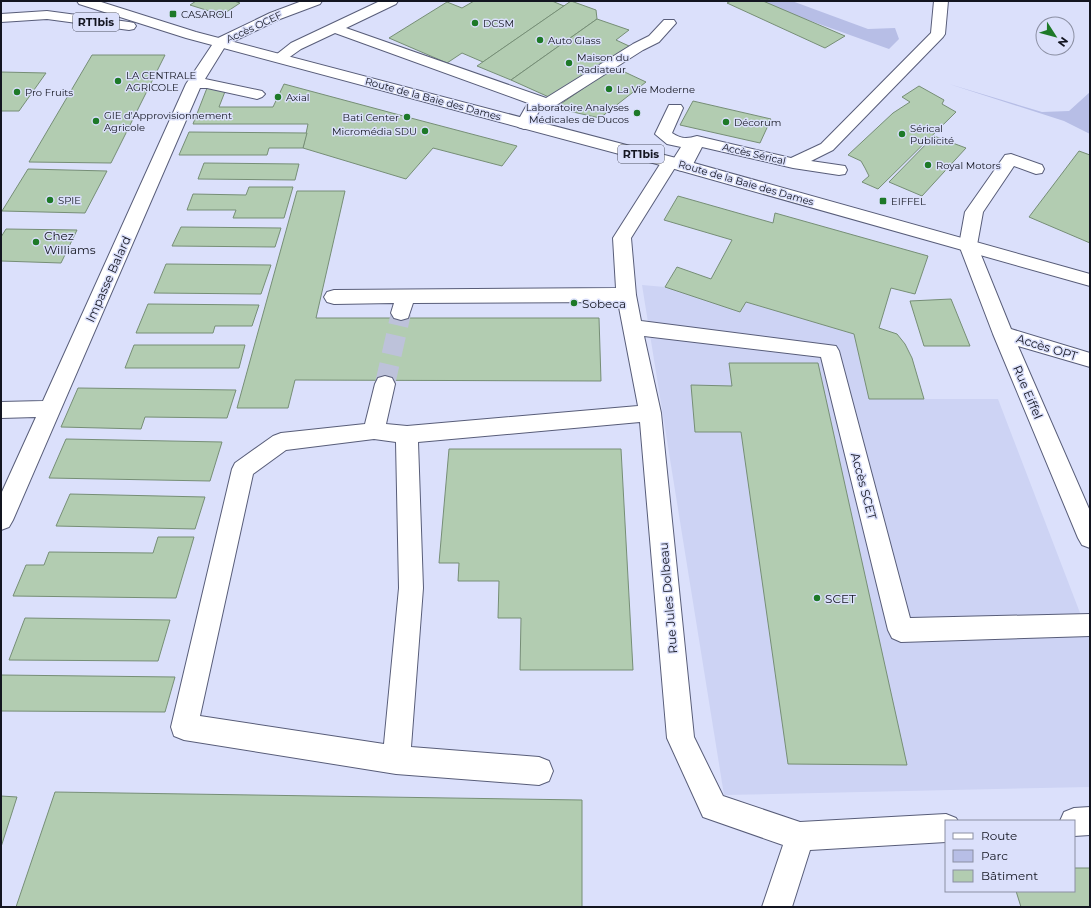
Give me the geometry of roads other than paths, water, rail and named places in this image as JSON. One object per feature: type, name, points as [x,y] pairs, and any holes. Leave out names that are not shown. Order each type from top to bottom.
[{"type":"street","name":"Route de la Baie des Dames","points":[[84,1],[191,35],[678,164],[1090,280]]},
{"type":"street","name":"Accès OCEF","points":[[221,42],[283,6],[315,1]]},
{"type":"street","points":[[279,58],[296,46],[391,1]]},
{"type":"street","points":[[793,163],[827,147],[938,34],[941,1]]},
{"type":"street","name":"Route de la Baie des Dames","points":[[1,18],[47,15],[191,35]]},
{"type":"street","points":[[334,28],[537,101],[549,103],[638,47],[654,39],[669,23]]},
{"type":"street","name":"Impasse Balard","points":[[1,520],[194,84],[221,42]]},
{"type":"street","points":[[194,84],[207,83],[257,94]]},
{"type":"street","points":[[524,124],[537,101]]},
{"type":"street","points":[[675,108],[662,134],[673,141],[691,144],[678,164]]},
{"type":"street","name":"Accès Sérical","points":[[678,164],[697,141],[793,163],[839,170]]},
{"type":"street","points":[[968,245],[974,212],[1011,159],[1036,169]]},
{"type":"street","name":"Rue Jules Dolbeau","points":[[678,164],[622,238],[626,295],[650,413],[681,738],[713,807],[800,836],[945,828]]},
{"type":"street","name":"Rue Eiffel","points":[[968,245],[1003,334],[1090,538]]},
{"type":"street","points":[[334,296],[403,304],[626,295]]},
{"type":"street","name":"Accès SCET","points":[[632,327],[828,351],[901,630],[1090,625]]},
{"type":"street","name":"Accès OPT","points":[[1003,334],[1090,360]]},
{"type":"street","points":[[374,432],[385,384]]},
{"type":"street","points":[[1,410],[51,409]]},
{"type":"street","points":[[539,771],[396,760],[184,727],[243,469],[281,442],[374,432],[408,435],[650,413]]},
{"type":"street","points":[[396,760],[411,588],[408,435]]},
{"type":"street","points":[[1075,822],[1090,821]]},
{"type":"street","points":[[777,907],[800,836]]},
{"type":"tunnel","points":[[385,384],[401,313]]},
{"type":"place","name":"CASAROLI","points":[[173,14]]},
{"type":"place","name":"DCSM","points":[[475,23]]},
{"type":"place","name":"Auto Glass","points":[[540,40]]},
{"type":"place","name":"Maison du Radiateur","points":[[569,63]]},
{"type":"place","name":"LA CENTRALE AGRICOLE","points":[[118,81]]},
{"type":"place","name":"La Vie Moderne","points":[[609,89]]},
{"type":"place","name":"Pro Fruits","points":[[17,92]]},
{"type":"place","name":"Axial","points":[[278,97]]},
{"type":"place","name":"Laboratoire Analyses Médicales de Ducos","points":[[637,113]]},
{"type":"place","name":"Bati Center","points":[[407,117]]},
{"type":"place","name":"GIE d'Approvisionnement Agricole","points":[[96,121]]},
{"type":"place","name":"Décorum","points":[[726,122]]},
{"type":"place","name":"Micromédia SDU","points":[[425,131]]},
{"type":"place","name":"Sérical Publicité","points":[[902,134]]},
{"type":"place","name":"Royal Motors","points":[[928,165]]},
{"type":"place","name":"SPIE","points":[[50,200]]},
{"type":"place","name":"EIFFEL","points":[[883,201]]},
{"type":"place","name":"Chez Williams","points":[[36,242]]},
{"type":"place","name":"Sobeca","points":[[574,303]]},
{"type":"place","name":"SCET","points":[[817,598]]}]
